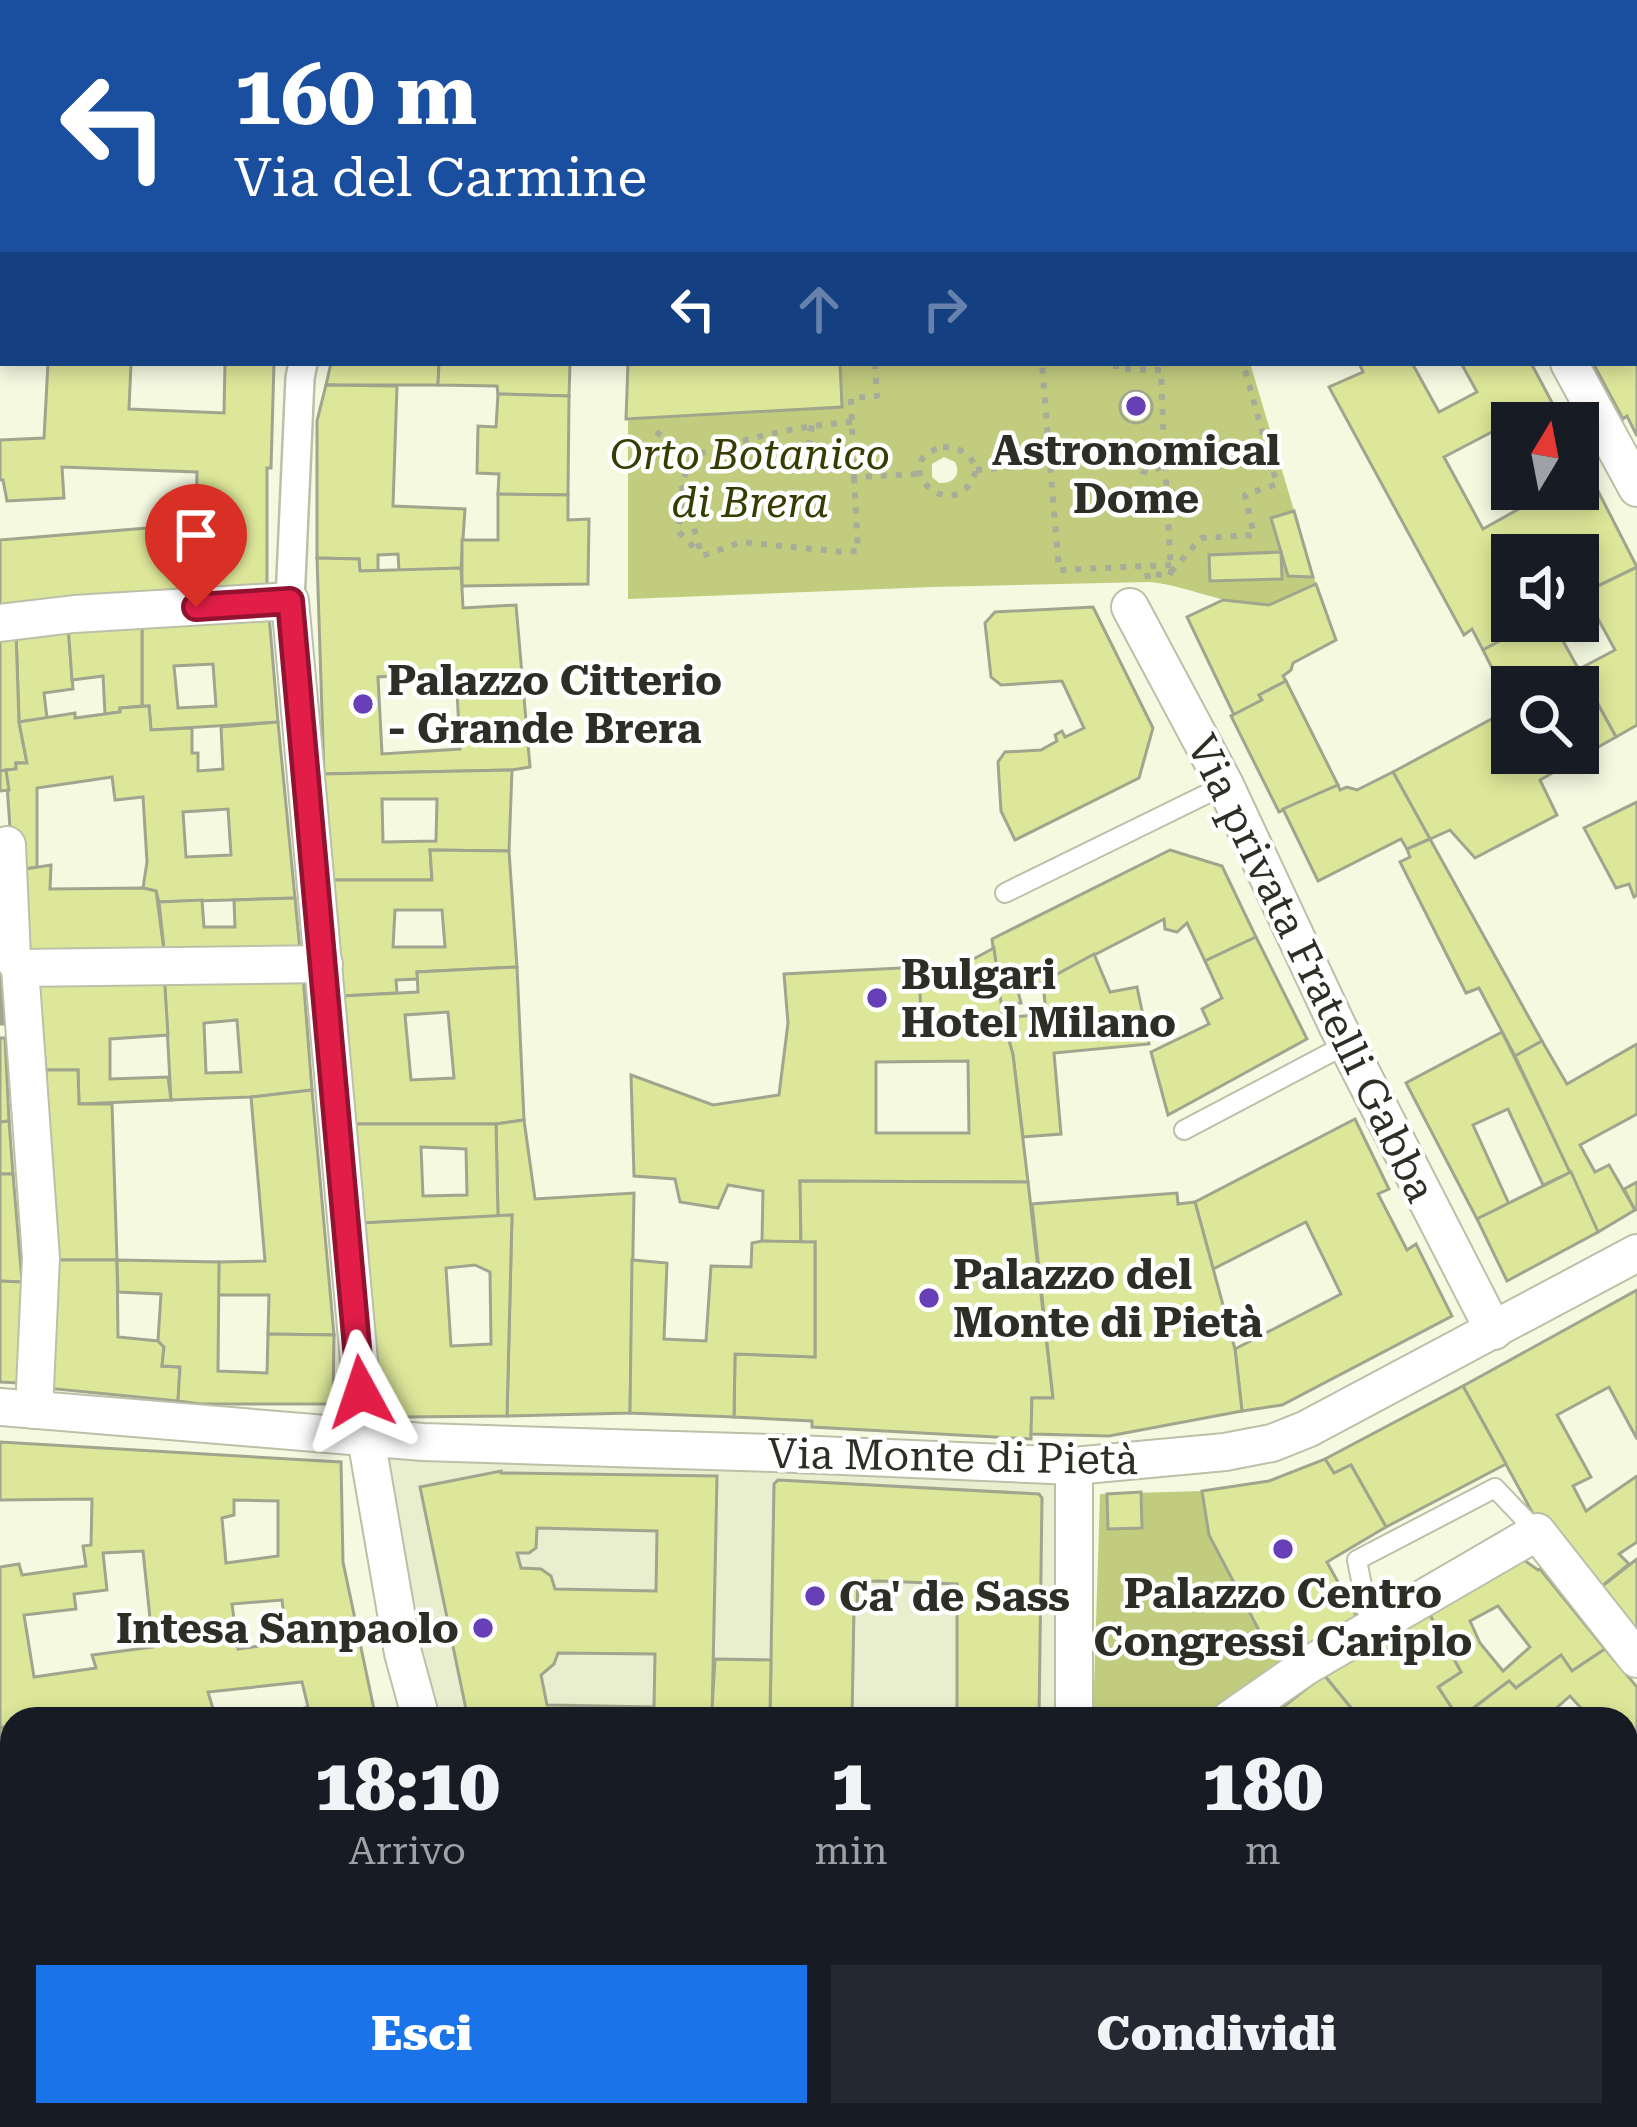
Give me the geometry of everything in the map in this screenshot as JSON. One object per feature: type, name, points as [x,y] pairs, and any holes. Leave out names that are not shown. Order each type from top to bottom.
[{"type":"street","points":[[303,366],[290,601],[366,1438],[403,1653],[418,1707]]},
{"type":"street","points":[[1571,366],[1637,488]]},
{"type":"street","name":"Via privata Fratelli Gabba","points":[[1139,594],[1347,1044],[1494,1331]]},
{"type":"street","points":[[0,623],[290,601]]},
{"type":"street","points":[[8,845],[12,958],[20,968],[13,1030],[41,1258],[17,1408]]},
{"type":"street","points":[[20,968],[324,964]]},
{"type":"street","name":"Via Monte di Pietà","points":[[17,1408],[366,1438],[1074,1466],[1190,1457],[1272,1443],[1307,1429],[1637,1253]]},
{"type":"street","points":[[1074,1466],[1074,1707]]},
{"type":"street","points":[[1247,1707],[1305,1666],[1537,1532],[1637,1659]]},
{"type":"lane","points":[[1005,892],[1225,785]]},
{"type":"lane","points":[[1184,1130],[1347,1044]]},
{"type":"lane","points":[[1377,1624],[1367,1611],[1357,1560],[1495,1488],[1537,1532]]},
{"type":"path","points":[[702,556],[741,542],[858,550],[850,398],[877,396],[875,366]]},
{"type":"path","points":[[1042,366],[1058,570],[1171,568],[1201,538],[1254,535],[1245,495],[1277,484],[1244,366]]},
{"type":"path","points":[[1116,366],[1161,370],[1171,568],[1170,576],[1147,573],[1139,594]]},
{"type":"path","points":[[702,556],[681,485],[694,456],[754,436],[852,422]]},
{"type":"path","points":[[806,461],[812,425]]},
{"type":"path","points":[[656,432],[694,456]]},
{"type":"path","points":[[1149,442],[1165,457],[1158,471],[1150,473],[1136,466],[1134,458],[1141,445],[1149,442]]},
{"type":"path","points":[[943,447],[969,455],[976,470],[962,492],[944,496],[927,489],[919,474],[923,457],[943,447]]},
{"type":"path","points":[[976,470],[1134,458]]},
{"type":"path","points":[[854,477],[919,474]]},
{"type":"path","points":[[686,501],[677,530],[702,556]]},
{"type":"shaded area","points":[[367,1439],[1072,1468],[1072,1707],[423,1707]]},
{"type":"green space","name":"Orto Botanico di Brera","points":[[628,366],[1251,366],[1316,584],[1277,602],[1258,605],[1148,582],[628,599]],"holes":[[[944,457],[955,462],[952,480],[939,483],[932,477],[932,464]]]},
{"type":"green space","points":[[1202,1491],[1209,1535],[1263,1638],[1288,1662],[1225,1707],[1093,1707],[1100,1494]]},
{"type":"building","points":[[48,366],[131,366],[129,409],[224,413],[225,366],[274,366],[271,468],[267,468],[267,591],[162,592],[0,605],[0,540],[196,524],[197,472],[62,467],[64,498],[7,501],[0,480],[0,440],[44,438]]},
{"type":"building","points":[[330,366],[439,366],[438,385],[326,385]]},
{"type":"building","points":[[439,366],[570,366],[569,396],[498,394],[497,386],[438,385]]},
{"type":"building","points":[[628,366],[840,366],[842,407],[626,419]]},
{"type":"building","points":[[1360,366],[1414,366],[1439,412],[1477,392],[1463,366],[1533,366],[1552,402],[1491,402],[1491,432],[1444,457],[1483,529],[1517,510],[1599,510],[1599,493],[1637,567],[1599,585],[1599,534],[1491,534],[1491,642],[1498,642],[1483,650],[1472,629],[1464,635],[1329,387],[1363,372]]},
{"type":"building","points":[[1595,366],[1637,366],[1637,436],[1627,416],[1623,419]]},
{"type":"building","points":[[326,385],[397,386],[393,506],[465,509],[461,568],[399,571],[398,554],[378,555],[378,571],[360,571],[359,559],[317,558],[317,421]]},
{"type":"building","name":"Astronomical Dome","points":[[1136,391],[1147,396],[1152,407],[1147,418],[1136,423],[1125,418],[1120,407],[1125,396]]},
{"type":"building","points":[[498,394],[569,396],[568,495],[498,494],[499,474],[477,473],[478,426],[496,427]]},
{"type":"building","points":[[498,494],[568,495],[568,520],[589,519],[588,584],[462,586],[462,540],[498,540]]},
{"type":"building","points":[[1294,511],[1313,577],[1288,576],[1271,518]]},
{"type":"building","points":[[1281,552],[1282,579],[1210,581],[1209,555]]},
{"type":"building","points":[[317,558],[359,559],[360,571],[461,568],[463,608],[516,605],[530,767],[324,774]],"holes":[[[456,672],[460,749],[382,754],[378,677]]]},
{"type":"building","points":[[1637,567],[1637,725],[1616,737],[1599,706],[1599,666],[1585,666],[1615,650],[1599,621],[1599,586]]},
{"type":"building","points":[[1316,584],[1336,640],[1293,663],[1283,676],[1286,681],[1234,715],[1187,617],[1223,600],[1269,605]]},
{"type":"building","points":[[1093,607],[1153,728],[1139,778],[1015,840],[1001,811],[998,762],[1005,752],[1041,750],[1057,741],[1055,735],[1062,731],[1065,737],[1084,728],[1062,681],[1001,685],[991,677],[985,623],[995,612]]},
{"type":"building","points":[[269,615],[278,722],[151,730],[149,706],[142,706],[142,625]],"holes":[[[213,664],[216,706],[178,708],[174,666]]]},
{"type":"building","points":[[68,625],[73,689],[44,693],[47,718],[19,722],[16,633]]},
{"type":"building","points":[[68,625],[142,625],[142,706],[105,714],[103,676],[72,680]]},
{"type":"building","points":[[16,633],[19,722],[27,763],[0,771],[0,636]]},
{"type":"building","points":[[1498,642],[1564,642],[1577,666],[1491,666],[1483,650]]},
{"type":"building","points":[[1286,681],[1338,785],[1279,812],[1231,716]]},
{"type":"building","points":[[149,706],[151,730],[192,728],[198,771],[223,769],[221,727],[278,722],[295,898],[159,902],[156,891],[143,888],[147,862],[143,797],[115,800],[112,777],[37,788],[37,867],[13,871],[6,770],[27,763],[19,722],[120,712],[120,708]],"holes":[[[228,809],[231,855],[186,857],[183,812]]]},
{"type":"building","points":[[1599,706],[1616,737],[1599,747]]},
{"type":"building","points":[[1491,719],[1491,774],[1551,774],[1540,780],[1557,815],[1475,858],[1450,830],[1430,839],[1393,772]]},
{"type":"building","points":[[6,770],[9,790],[0,791],[0,771]]},
{"type":"building","points":[[512,770],[509,851],[430,850],[432,880],[333,880],[324,774]],"holes":[[[382,799],[437,799],[436,841],[383,842]]]},
{"type":"building","points":[[1393,772],[1430,839],[1407,849],[1401,839],[1318,881],[1283,809],[1338,785],[1340,790],[1357,790]]},
{"type":"building","points":[[1637,802],[1634,897],[1629,884],[1616,888],[1584,828]]},
{"type":"building","points":[[1430,839],[1542,1041],[1515,1056],[1479,988],[1466,993],[1400,862],[1410,857],[1407,849]]},
{"type":"building","points":[[430,850],[509,851],[517,967],[417,972],[418,979],[396,980],[397,993],[342,996],[333,880],[432,880]],"holes":[[[395,910],[442,910],[445,947],[393,947]]]},
{"type":"building","points":[[1170,850],[1222,866],[1256,937],[1205,961],[1187,923],[1177,932],[1165,929],[1164,919],[1036,985],[1030,976],[1016,983],[1021,1003],[1000,1005],[992,939]]},
{"type":"building","points":[[51,865],[50,889],[156,891],[165,958],[17,955],[13,871]]},
{"type":"building","points":[[0,896],[3,964],[3,1024],[0,1024]]},
{"type":"building","points":[[295,898],[301,961],[165,958],[159,902],[202,900],[204,927],[235,927],[234,900]]},
{"type":"building","points":[[1256,937],[1307,1039],[1168,1115],[1151,1052],[1209,1024],[1202,1009],[1222,998],[1205,961]]},
{"type":"building","points":[[994,948],[1003,1018],[921,1018],[919,988]]},
{"type":"building","points":[[1094,954],[1110,992],[1137,987],[1149,1044],[1054,1053],[1061,1134],[1023,1137],[1013,1055],[1003,1018],[1046,1014],[1043,982]]},
{"type":"building","points":[[517,967],[524,1120],[353,1124],[342,996],[418,992],[417,972]],"holes":[[[448,1012],[454,1078],[411,1080],[405,1015]]]},
{"type":"building","points":[[919,967],[921,1018],[1003,1018],[1013,1055],[1028,1182],[800,1181],[801,1243],[762,1241],[763,1191],[728,1185],[718,1208],[680,1202],[675,1179],[634,1176],[631,1075],[713,1105],[779,1095],[788,1023],[784,974]],"holes":[[[968,1061],[969,1133],[876,1133],[876,1062]]]},
{"type":"building","points":[[164,972],[303,975],[312,1090],[171,1100]],"holes":[[[237,1020],[241,1072],[206,1073],[204,1023]]]},
{"type":"building","points":[[164,972],[168,1035],[110,1039],[110,1079],[168,1077],[171,1100],[79,1104],[78,1070],[46,1070],[36,978]]},
{"type":"building","points":[[1502,1032],[1571,1172],[1543,1185],[1508,1109],[1473,1125],[1509,1204],[1477,1219],[1406,1083]]},
{"type":"building","points":[[0,1038],[5,1038],[9,1121],[0,1122]]},
{"type":"building","points":[[1542,1041],[1567,1084],[1637,1044],[1637,1114],[1580,1145],[1595,1172],[1609,1165],[1635,1210],[1598,1232],[1515,1056]]},
{"type":"building","points":[[46,1070],[78,1070],[79,1104],[112,1104],[117,1260],[51,1260]]},
{"type":"building","points":[[312,1090],[334,1335],[268,1334],[269,1295],[218,1295],[219,1262],[265,1261],[251,1097]]},
{"type":"building","points":[[1355,1119],[1389,1189],[1378,1194],[1407,1250],[1416,1244],[1452,1316],[1282,1405],[1242,1411],[1235,1349],[1341,1294],[1306,1222],[1213,1269],[1195,1202]]},
{"type":"building","points":[[524,1120],[535,1199],[634,1193],[630,1413],[507,1416],[512,1215],[498,1217],[496,1124]]},
{"type":"building","points":[[9,1121],[13,1174],[0,1174],[0,1122]]},
{"type":"building","points":[[353,1124],[496,1124],[498,1217],[362,1223]],"holes":[[[421,1147],[466,1149],[467,1195],[423,1196]]]},
{"type":"building","points":[[1571,1172],[1598,1232],[1507,1281],[1477,1219]]},
{"type":"building","points":[[0,1174],[13,1174],[22,1282],[0,1281]]},
{"type":"building","name":"Palazzo del Monte di Pietà","points":[[800,1181],[1028,1182],[1053,1398],[1032,1398],[1031,1439],[812,1427],[812,1421],[734,1417],[735,1354],[815,1357],[815,1242],[801,1243]]},
{"type":"building","points":[[1637,1182],[1637,1209],[1635,1210],[1624,1189]]},
{"type":"building","points":[[1177,1193],[1178,1204],[1195,1202],[1235,1349],[1242,1411],[1109,1436],[1031,1434],[1032,1398],[1053,1398],[1032,1204]]},
{"type":"building","points":[[512,1215],[507,1416],[401,1417],[384,1411],[373,1395],[362,1223]],"holes":[[[475,1265],[490,1272],[491,1344],[451,1346],[446,1268]]]},
{"type":"building","points":[[815,1242],[815,1357],[735,1354],[734,1417],[630,1413],[632,1260],[667,1263],[664,1339],[706,1341],[711,1266],[751,1267],[752,1243]]},
{"type":"building","points":[[51,1260],[117,1260],[118,1337],[158,1341],[164,1347],[162,1366],[180,1367],[178,1401],[46,1388]]},
{"type":"building","points":[[117,1260],[219,1262],[218,1371],[267,1373],[268,1334],[334,1335],[333,1404],[178,1401],[180,1367],[162,1366],[164,1347],[158,1341],[161,1294],[118,1292]]},
{"type":"building","points":[[0,1281],[22,1282],[19,1383],[0,1382]]},
{"type":"building","points":[[1637,1290],[1637,1439],[1609,1387],[1557,1415],[1591,1477],[1573,1486],[1586,1511],[1637,1476],[1637,1542],[1619,1554],[1629,1564],[1596,1591],[1537,1521],[1463,1386]]},
{"type":"building","points":[[1463,1386],[1506,1464],[1386,1527],[1351,1465],[1334,1473],[1325,1459]]},
{"type":"building","points":[[0,1442],[341,1462],[343,1562],[373,1707],[308,1707],[302,1682],[208,1692],[212,1707],[0,1707],[0,1567],[19,1564],[22,1575],[86,1566],[83,1546],[91,1545],[92,1499],[0,1500]],"holes":[[[234,1500],[278,1501],[278,1556],[226,1563],[222,1518],[234,1515]],[[143,1551],[153,1647],[92,1655],[96,1668],[34,1677],[24,1615],[76,1609],[74,1594],[107,1590],[103,1553]],[[282,1600],[287,1642],[238,1649],[232,1604]]]},
{"type":"building","name":"Palazzo Centro Congressi Cariplo","points":[[1325,1459],[1334,1473],[1351,1465],[1386,1527],[1327,1562],[1357,1617],[1288,1662],[1263,1638],[1209,1535],[1202,1491],[1269,1481]]},
{"type":"building","points":[[501,1471],[717,1476],[712,1707],[654,1707],[466,1707],[420,1487]],"holes":[[[537,1528],[657,1531],[656,1591],[555,1589],[551,1576],[541,1569],[521,1568],[517,1553],[536,1548]],[[558,1653],[655,1654],[654,1707],[547,1705],[541,1675]]]},
{"type":"building","name":"Ca' de Sass","points":[[778,1480],[1039,1494],[1039,1707],[957,1707],[957,1584],[879,1581],[858,1582],[852,1707],[770,1707],[774,1484]]},
{"type":"building","points":[[1141,1492],[1142,1528],[1108,1529],[1107,1494]]},
{"type":"building","points":[[1521,1558],[1540,1569],[1605,1649],[1572,1671],[1561,1655],[1516,1688],[1509,1681],[1475,1707],[1451,1707],[1438,1687],[1461,1672],[1426,1608]],"holes":[[[1498,1606],[1530,1647],[1503,1671],[1480,1643],[1470,1621]]]},
{"type":"building","points":[[1637,1559],[1637,1641],[1596,1591]]},
{"type":"building","points":[[1426,1608],[1461,1672],[1438,1687],[1451,1707],[1350,1707],[1324,1675]]},
{"type":"building","points":[[1605,1649],[1637,1687],[1637,1707],[1580,1707],[1570,1696],[1558,1707],[1475,1707],[1509,1681],[1516,1688],[1561,1655],[1572,1671]]},
{"type":"building","points":[[715,1659],[771,1660],[770,1707],[712,1707]]},
{"type":"building","points":[[1324,1675],[1350,1707],[1283,1707]]},
{"type":"place","name":"Astronomical Dome","points":[[1136,406]]},
{"type":"place","name":"Palazzo Citterio - Grande Brera","points":[[363,704]]},
{"type":"place","name":"Bulgari Hotel Milano","points":[[877,998]]},
{"type":"place","name":"Palazzo del Monte di Pietà","points":[[929,1298]]},
{"type":"place","name":"Palazzo Centro Congressi Cariplo","points":[[1283,1549]]},
{"type":"place","name":"Ca' de Sass","points":[[815,1596]]},
{"type":"place","name":"Intesa Sanpaolo","points":[[483,1628]]},
{"type":"route","points":[[196,607],[290,601],[361,1392]]}]
